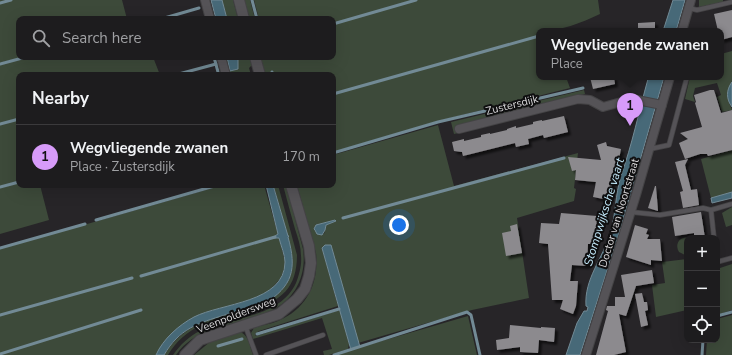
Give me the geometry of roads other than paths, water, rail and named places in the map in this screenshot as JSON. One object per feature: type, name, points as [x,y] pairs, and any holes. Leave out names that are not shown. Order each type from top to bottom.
[{"type":"street","points":[[205,0],[209,16]]},
{"type":"street","points":[[239,0],[243,16]]},
{"type":"street","points":[[683,28],[690,4]]},
{"type":"street","points":[[222,60],[225,72]]},
{"type":"street","points":[[256,60],[259,72]]},
{"type":"street","name":"Doctor van Noortstraat","points":[[586,355],[631,212],[669,80]]},
{"type":"street","name":"Zustersdijk","points":[[459,129],[578,99],[590,100],[603,107],[632,99],[661,105]]},
{"type":"street","name":"Veenpoldersweg","points":[[185,355],[200,340],[279,314],[297,299],[309,276],[311,263],[309,246],[292,188]]},
{"type":"lane","points":[[690,4],[697,10],[732,2]]},
{"type":"lane","points":[[650,149],[669,145],[686,80]]},
{"type":"lane","points":[[631,212],[660,215],[703,208],[711,210],[732,204]]},
{"type":"lane","points":[[711,210],[714,235]]},
{"type":"lane","points":[[720,261],[732,258]]},
{"type":"lane","points":[[245,325],[256,355]]},
{"type":"lane","points":[[266,355],[323,335]]},
{"type":"water","points":[[211,0],[222,0],[226,16],[215,16]]},
{"type":"water","points":[[673,0],[685,0],[677,28],[664,28]]},
{"type":"water","points":[[228,60],[238,60],[238,69],[230,71]]},
{"type":"water","points":[[648,80],[663,80],[620,230],[580,355],[566,355],[577,323],[584,311],[587,311],[588,307],[586,306],[586,296],[588,287],[610,234],[619,183]]},
{"type":"water","points":[[732,82],[732,107],[728,94]]},
{"type":"water","points":[[267,188],[274,188],[289,236],[292,268],[287,283],[274,297],[264,304],[198,324],[190,328],[176,339],[164,355],[156,355],[167,338],[188,320],[206,312],[250,300],[275,286],[282,276],[285,262],[279,238],[272,238],[278,234]]},
{"type":"water","points":[[732,192],[732,198],[712,203],[711,198]]},
{"type":"water","points":[[336,221],[326,225],[322,235],[317,234],[314,229],[316,225]]},
{"type":"water","points":[[325,245],[331,245],[360,347],[351,350],[322,248]]},
{"type":"waterway","points":[[0,3],[11,0]]},
{"type":"waterway","points":[[252,0],[256,16]]},
{"type":"waterway","points":[[336,23],[416,0]]},
{"type":"waterway","points":[[171,16],[199,8]]},
{"type":"waterway","points":[[336,93],[536,37]]},
{"type":"waterway","points":[[0,64],[16,60]]},
{"type":"waterway","points":[[215,60],[218,72]]},
{"type":"waterway","points":[[186,72],[216,64]]},
{"type":"waterway","points":[[336,152],[438,122],[583,88]]},
{"type":"waterway","points":[[0,124],[16,120]]},
{"type":"waterway","points":[[343,218],[564,158]]},
{"type":"waterway","points":[[0,187],[16,183]]},
{"type":"waterway","points":[[96,220],[208,188]]},
{"type":"waterway","points":[[0,248],[85,224]]},
{"type":"waterway","points":[[141,276],[275,237]]},
{"type":"waterway","points":[[0,315],[132,278]]},
{"type":"waterway","points":[[257,334],[339,309]]},
{"type":"waterway","points":[[0,354],[141,310]]},
{"type":"waterway","points":[[334,355],[467,312],[471,315],[480,355]]},
{"type":"waterway","points":[[720,315],[732,312]]},
{"type":"waterway","points":[[218,346],[242,339]]},
{"type":"waterway","points":[[702,355],[703,343]]},
{"type":"place","name":"Wegvliegende zwanen","points":[[630,126]]},
{"type":"water label","name":"Stompwijksche vaart","points":[[604,212]]}]
